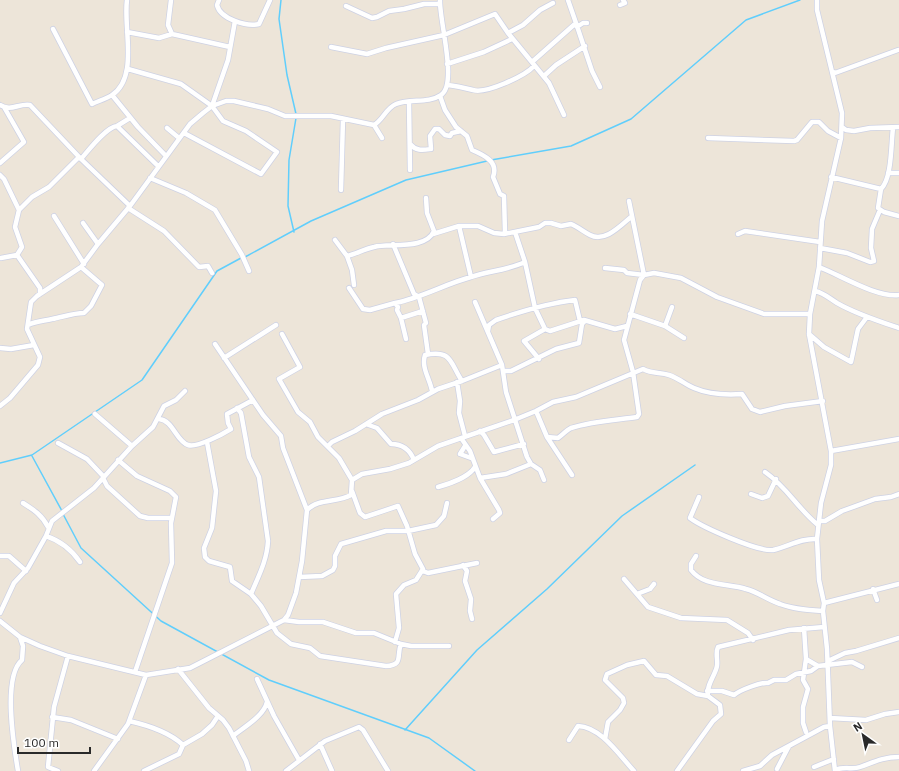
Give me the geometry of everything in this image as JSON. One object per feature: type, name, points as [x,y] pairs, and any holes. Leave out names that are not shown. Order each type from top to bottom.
[{"type":"street","points":[[53,29],[92,104],[112,95],[122,84],[128,69],[127,0]]},
{"type":"street","points":[[171,0],[168,25],[172,34]]},
{"type":"street","points":[[219,0],[217,5],[218,10],[235,21],[253,26],[259,24],[270,0]]},
{"type":"street","points":[[568,0],[585,46],[592,72],[600,87]]},
{"type":"street","points":[[620,5],[625,3],[623,0]]},
{"type":"street","points":[[817,0],[817,10],[842,113],[841,138],[824,204],[815,291],[810,314],[809,334],[823,401],[831,451],[831,465],[821,503],[817,540],[819,580],[824,603],[822,611],[828,664],[830,726],[835,771],[842,768],[858,768],[864,764],[890,756],[899,757]]},
{"type":"street","points":[[0,406],[10,398],[38,365],[40,357],[28,334],[31,302],[40,294],[82,266],[129,207],[190,124],[212,106],[234,100],[268,109],[285,116],[331,116],[374,125],[380,122],[396,104],[440,96],[447,90],[447,51],[441,20],[440,2],[404,9],[390,10],[377,18],[372,18],[346,6]]},
{"type":"street","points":[[508,33],[523,25],[540,10],[552,3]]},
{"type":"street","points":[[331,47],[367,54],[386,48],[444,36],[495,14],[512,39],[544,76],[564,115]]},
{"type":"street","points":[[212,106],[228,60],[235,21]]},
{"type":"street","points":[[448,85],[478,90],[504,84],[528,72],[533,64],[576,25],[587,23]]},
{"type":"street","points":[[127,32],[159,38],[172,34],[230,47]]},
{"type":"street","points":[[447,64],[484,52],[512,39]]},
{"type":"street","points":[[544,76],[556,65],[585,46]]},
{"type":"street","points":[[833,72],[835,73],[898,50]]},
{"type":"street","points":[[128,69],[181,84],[212,106],[224,121],[246,131],[277,152],[261,174],[184,133]]},
{"type":"street","points":[[112,95],[130,118],[166,156]]},
{"type":"street","points":[[440,96],[444,110],[456,127],[467,136],[472,150],[485,156],[492,162],[493,177],[500,194],[504,196],[506,234]]},
{"type":"street","points":[[409,102],[410,170]]},
{"type":"street","points":[[2,106],[12,109],[30,105],[129,207],[164,231],[199,267],[208,266],[212,273]]},
{"type":"street","points":[[0,163],[24,142],[2,106]]},
{"type":"street","points":[[0,258],[17,255],[22,247],[14,227],[19,210],[32,197],[48,187],[107,132],[130,118]]},
{"type":"street","points":[[341,190],[343,119]]},
{"type":"street","points":[[708,138],[794,141],[797,140],[812,122],[818,122],[828,131],[841,138]]},
{"type":"street","points":[[374,125],[382,138]]},
{"type":"street","points":[[116,126],[158,166]]},
{"type":"street","points":[[842,127],[846,130],[854,131],[874,127],[899,127]]},
{"type":"street","points":[[167,128],[179,138]]},
{"type":"street","points":[[820,248],[847,253],[870,262],[874,261],[871,248],[872,229],[880,210],[878,208],[881,189],[885,185],[888,174],[893,128]]},
{"type":"street","points":[[410,144],[413,148],[423,151],[430,149],[430,136],[435,129],[440,129],[445,135],[450,136],[452,133],[461,131]]},
{"type":"street","points":[[888,174],[899,173]]},
{"type":"street","points":[[0,175],[4,179],[19,210]]},
{"type":"street","points":[[831,177],[881,189]]},
{"type":"street","points":[[150,178],[186,193],[215,210],[242,255],[249,271]]},
{"type":"street","points":[[426,198],[427,213],[434,231],[432,234]]},
{"type":"street","points":[[629,201],[631,217],[644,275]]},
{"type":"street","points":[[880,210],[899,216]]},
{"type":"street","points":[[28,325],[40,320],[84,313],[90,306],[102,285],[82,266],[54,216]]},
{"type":"street","points":[[347,256],[362,250],[393,244],[399,246],[410,245],[423,241],[432,234],[459,226],[478,226],[494,233],[506,234],[551,223],[561,226],[571,224],[590,236],[599,237],[613,232],[631,217]]},
{"type":"street","points":[[83,222],[98,244]]},
{"type":"street","points":[[459,226],[471,277]]},
{"type":"street","points":[[738,234],[745,231],[820,242]]},
{"type":"street","points":[[515,232],[525,262],[535,308],[545,329],[550,331],[580,321],[615,328],[627,326]]},
{"type":"street","points":[[335,240],[347,256],[352,270],[354,285]]},
{"type":"street","points":[[393,244],[414,294],[419,297],[426,323],[424,326],[428,354]]},
{"type":"street","points":[[17,255],[22,260],[40,288],[40,294]]},
{"type":"street","points":[[349,288],[364,309],[370,310],[419,297],[471,277],[514,267],[525,262]]},
{"type":"street","points":[[818,267],[842,278],[890,296],[899,295]]},
{"type":"street","points":[[605,268],[624,270],[627,273],[644,275],[654,273],[680,278],[718,297],[764,314],[810,314]]},
{"type":"street","points":[[548,437],[558,438],[571,428],[594,422],[627,420],[637,417],[639,414],[633,372],[625,345],[630,314],[640,280],[644,275]]},
{"type":"street","points":[[815,291],[823,293],[836,302],[867,316],[899,328]]},
{"type":"street","points":[[488,333],[490,325],[496,320],[535,308],[575,300],[580,321]]},
{"type":"street","points":[[475,302],[502,365],[506,392],[514,420],[531,464],[540,470],[544,480]]},
{"type":"street","points":[[394,303],[398,307],[397,310],[401,318],[406,339]]},
{"type":"street","points":[[664,326],[672,307]]},
{"type":"street","points":[[401,318],[423,311]]},
{"type":"street","points":[[630,314],[664,326],[684,338]]},
{"type":"street","points":[[809,334],[824,347],[851,362],[858,329],[867,316]]},
{"type":"street","points":[[504,372],[511,371],[539,359],[556,349],[578,342],[582,324],[585,321]]},
{"type":"street","points":[[224,358],[276,325]]},
{"type":"street","points":[[539,359],[524,341],[545,329]]},
{"type":"street","points":[[282,334],[300,368],[279,379],[298,412],[310,422],[318,437],[339,458],[352,480],[352,491],[360,513],[365,517],[398,506],[423,571]]},
{"type":"street","points":[[0,621],[20,637],[68,656],[146,675],[190,668],[284,620],[288,614],[296,593],[307,510],[281,436],[263,415],[215,344]]},
{"type":"street","points":[[0,348],[11,349],[34,345]]},
{"type":"street","points":[[432,391],[431,381],[423,363],[425,355],[439,353],[448,356],[459,382],[459,414],[465,446],[470,451],[471,458],[480,478],[499,510],[500,513],[493,519]]},
{"type":"street","points":[[328,446],[332,442],[382,414],[418,400],[432,391],[502,365]]},
{"type":"street","points":[[352,480],[362,474],[390,469],[414,460],[438,446],[514,420],[536,411],[546,404],[576,397],[619,380],[643,368],[650,373],[667,374],[702,391],[728,395],[742,394],[752,409],[760,412],[766,412],[785,406],[823,401]]},
{"type":"street","points":[[0,613],[14,583],[26,571],[46,536],[48,527],[52,521],[94,488],[132,446],[154,428],[164,406],[176,400],[185,391]]},
{"type":"street","points":[[159,419],[163,419],[188,445],[207,442],[213,437],[231,429],[228,423],[227,414],[253,400]]},
{"type":"street","points":[[236,408],[241,413],[249,457],[259,477],[268,541],[267,551],[261,572],[251,594]]},
{"type":"street","points":[[536,411],[548,437],[572,475]]},
{"type":"street","points":[[95,414],[132,446]]},
{"type":"street","points":[[366,424],[380,431],[391,444],[395,444],[410,450],[414,460]]},
{"type":"street","points":[[480,431],[484,434],[494,452],[524,444]]},
{"type":"street","points":[[831,451],[899,439]]},
{"type":"street","points":[[207,442],[216,491],[212,528],[204,548],[205,557],[210,561],[230,567],[232,581],[251,594],[261,606],[277,633],[291,644],[310,648],[320,656],[359,663],[393,665],[398,661],[401,644]]},
{"type":"street","points":[[58,443],[87,459],[103,477],[107,486],[140,516],[148,518],[172,518]]},
{"type":"street","points":[[465,446],[460,454],[471,458]]},
{"type":"street","points":[[118,460],[137,476],[174,494],[176,497],[172,518],[172,563],[135,672]]},
{"type":"street","points":[[480,478],[506,474],[531,464]]},
{"type":"street","points":[[438,487],[455,481],[473,470],[475,467]]},
{"type":"street","points":[[765,472],[776,479],[818,523]]},
{"type":"street","points":[[751,494],[762,498],[768,496],[776,479]]},
{"type":"street","points":[[307,510],[311,506],[321,502],[347,497],[352,491]]},
{"type":"street","points":[[818,523],[842,511],[875,499],[891,498],[899,494]]},
{"type":"street","points":[[699,497],[690,518],[732,540],[768,550],[802,540],[817,540]]},
{"type":"street","points":[[24,503],[44,519],[48,527]]},
{"type":"street","points":[[299,576],[322,576],[333,570],[335,566],[335,556],[341,544],[386,531],[408,531],[436,525],[444,516],[448,503]]},
{"type":"street","points":[[46,536],[63,544],[76,555],[80,562]]},
{"type":"street","points":[[0,556],[9,556],[14,563],[26,571]]},
{"type":"street","points":[[696,556],[691,564],[691,570],[700,578],[723,585],[745,588],[779,604],[794,608],[822,611]]},
{"type":"street","points":[[423,571],[428,573],[477,563]]},
{"type":"street","points":[[463,565],[467,572],[465,581],[471,599],[470,610],[472,619]]},
{"type":"street","points":[[395,642],[400,628],[396,594],[404,584],[416,580],[423,571]]},
{"type":"street","points":[[624,579],[648,607],[652,609],[664,611],[681,618],[727,620],[748,633],[753,640]]},
{"type":"street","points":[[637,594],[650,589],[654,584]]},
{"type":"street","points":[[824,603],[873,589],[899,584]]},
{"type":"street","points":[[873,589],[877,600]]},
{"type":"street","points":[[284,620],[299,622],[324,622],[356,633],[378,635],[401,644],[449,646]]},
{"type":"street","points":[[708,693],[716,668],[718,647],[804,628],[824,627]]},
{"type":"street","points":[[804,628],[806,659],[803,680],[808,689],[803,708],[803,723],[806,732]]},
{"type":"street","points":[[18,771],[12,730],[11,697],[13,672],[22,660],[23,646],[20,637]]},
{"type":"street","points":[[828,664],[849,651],[856,651],[899,638]]},
{"type":"street","points":[[58,771],[50,769],[47,764],[52,717],[68,656]]},
{"type":"street","points":[[806,659],[818,666]]},
{"type":"street","points":[[605,739],[608,722],[620,710],[624,703],[623,698],[605,680],[607,674],[627,665],[644,661],[656,675],[667,676],[697,694],[722,691],[734,694],[744,688],[755,687],[774,680],[786,680],[793,675],[811,671],[818,666],[828,664],[852,662],[862,667]]},
{"type":"street","points":[[178,669],[209,708],[223,720],[246,761],[249,771]]},
{"type":"street","points":[[94,771],[118,739],[129,721],[146,675]]},
{"type":"street","points":[[257,680],[267,702],[299,760]]},
{"type":"street","points":[[677,771],[713,721],[721,714],[720,705],[708,693]]},
{"type":"street","points":[[233,736],[258,715],[266,706],[267,702]]},
{"type":"street","points":[[830,718],[866,720],[885,714],[899,712]]},
{"type":"street","points":[[144,771],[179,754],[183,745],[202,734],[212,725],[218,716]]},
{"type":"street","points":[[52,717],[71,720],[118,739]]},
{"type":"street","points":[[129,721],[142,724],[168,734],[183,745]]},
{"type":"street","points":[[569,740],[578,726],[580,726],[605,739],[634,771]]},
{"type":"street","points":[[743,771],[760,766],[772,755],[824,727],[830,726]]},
{"type":"street","points":[[286,771],[320,744],[354,728],[361,728],[388,771]]},
{"type":"street","points":[[320,744],[332,771]]},
{"type":"street","points":[[777,769],[790,745]]},
{"type":"street","points":[[814,767],[834,759]]},
{"type":"waterway","points":[[281,0],[279,19],[287,75],[296,114]]},
{"type":"waterway","points":[[491,160],[571,146],[631,119],[746,20],[800,0]]},
{"type":"waterway","points":[[294,232],[288,206],[289,160],[296,118]]},
{"type":"waterway","points":[[245,257],[311,221],[406,180],[487,161]]},
{"type":"waterway","points":[[0,463],[32,455],[142,380],[217,271],[241,258]]},
{"type":"waterway","points":[[32,456],[62,511]]},
{"type":"waterway","points":[[405,730],[477,650],[547,589],[622,516],[695,465]]},
{"type":"waterway","points":[[63,514],[81,548],[161,621],[269,680],[429,738],[475,771]]}]
